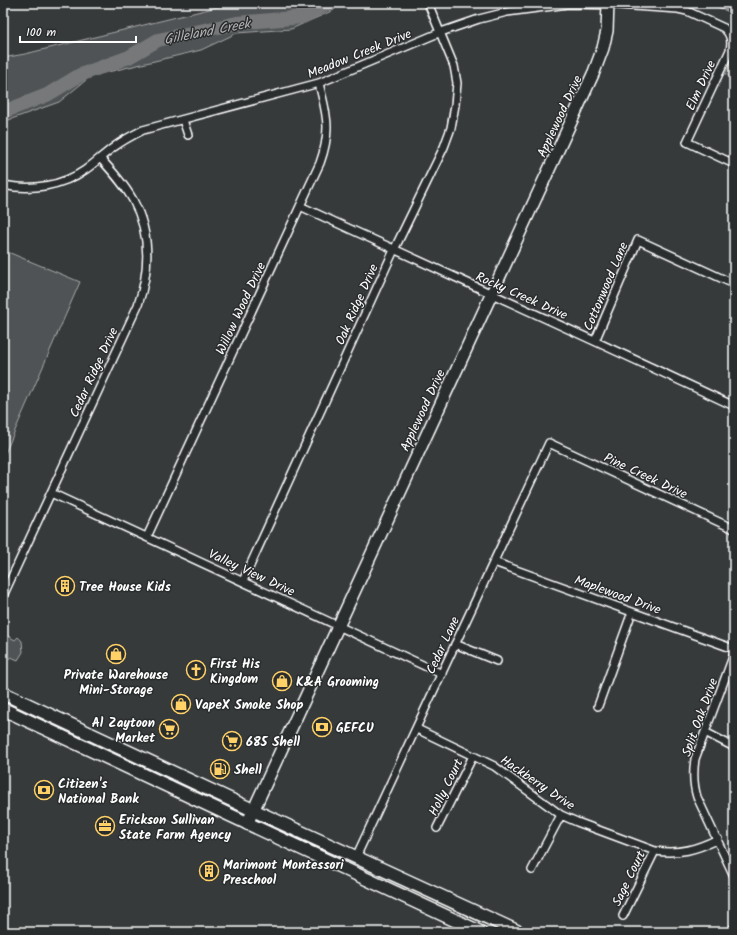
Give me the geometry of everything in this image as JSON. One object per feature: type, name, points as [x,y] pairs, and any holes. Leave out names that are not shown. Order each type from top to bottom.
[{"type":"main road","points":[[3,693],[519,932]]},
{"type":"main road","points":[[3,709],[480,932]]},
{"type":"street","name":"Oak Ridge Drive","points":[[243,581],[394,250],[452,128],[457,83],[454,66],[428,3]]},
{"type":"street","name":"Meadow Creek Drive","points":[[3,185],[28,188],[40,187],[70,179],[85,170],[118,144],[143,130],[319,84],[440,32],[479,19],[507,12],[568,4],[608,4],[678,9],[687,11],[724,28],[731,37]]},
{"type":"street","name":"Applewood Drive","points":[[247,824],[594,72],[604,42],[608,4]]},
{"type":"street","name":"Elm Drive","points":[[731,37],[730,50],[687,142],[734,164]]},
{"type":"street","name":"Willow Wood Drive","points":[[147,537],[320,163],[325,148],[327,126],[325,109],[319,84]]},
{"type":"street","points":[[183,120],[188,135]]},
{"type":"street","name":"Cedar Ridge Drive","points":[[3,596],[138,305],[146,278],[147,262],[142,223],[133,200],[100,158]]},
{"type":"street","name":"Rocky Creek Drive","points":[[300,206],[734,406]]},
{"type":"street","name":"Cottonwood Lane","points":[[595,341],[638,240],[734,284]]},
{"type":"street","name":"Pine Creek Drive","points":[[549,443],[734,529]]},
{"type":"street","name":"Cedar Lane","points":[[356,857],[417,729],[549,443]]},
{"type":"street","name":"Valley View Drive","points":[[51,493],[442,674]]},
{"type":"street","name":"Maplewood Drive","points":[[494,562],[734,649]]},
{"type":"street","points":[[598,706],[632,612]]},
{"type":"street","points":[[455,644],[497,661]]},
{"type":"street","name":"Split Oak Drive","points":[[734,654],[695,759],[694,768],[694,788],[697,797],[718,839],[734,876]]},
{"type":"street","name":"Hackberry Drive","points":[[417,729],[494,766],[561,815],[655,851],[679,852],[691,850],[718,839]]},
{"type":"street","points":[[705,732],[734,747]]},
{"type":"street","name":"Holly Court","points":[[438,828],[473,756]]},
{"type":"street","points":[[532,870],[561,815]]},
{"type":"street","name":"Sage Court","points":[[623,916],[655,851]]},
{"type":"street","points":[[732,932],[734,927]]},
{"type":"shaded area","points":[[234,3],[338,3],[334,10],[291,29],[237,33],[201,50],[91,76],[59,102],[3,122],[3,58],[25,54]]},
{"type":"shaded area","points":[[708,3],[734,3],[734,14]]},
{"type":"shaded area","points":[[734,55],[734,78],[725,74]]},
{"type":"shaded area","points":[[3,250],[80,282],[3,458]]},
{"type":"shaded area","points":[[6,635],[15,640],[18,637],[22,641],[23,652],[18,660],[11,657],[7,660],[3,659],[3,641]]},
{"type":"waterway","name":"Gilleland Creek","points":[[3,112],[47,95],[80,75],[129,57],[158,40],[237,23],[303,17],[328,3]]},
{"type":"place","name":"Tree House Kids","points":[[65,586]]},
{"type":"place","name":"Private Warehouse Mini-Storage","points":[[116,654]]},
{"type":"place","name":"First His Kingdom","points":[[196,670]]},
{"type":"place","name":"K&A Grooming","points":[[282,681]]},
{"type":"place","name":"VapeX Smoke Shop","points":[[181,704]]},
{"type":"place","name":"GEFCU","points":[[322,727]]},
{"type":"place","name":"Al Zaytoon Market","points":[[169,729]]},
{"type":"place","name":"685 Shell","points":[[232,741]]},
{"type":"place","name":"Shell","points":[[220,769]]},
{"type":"place","name":"Citizen's National Bank","points":[[44,790]]},
{"type":"place","name":"Erickson Sullivan State Farm Agency","points":[[105,826]]},
{"type":"place","name":"Marimont Montessori Preschool","points":[[209,871]]}]
